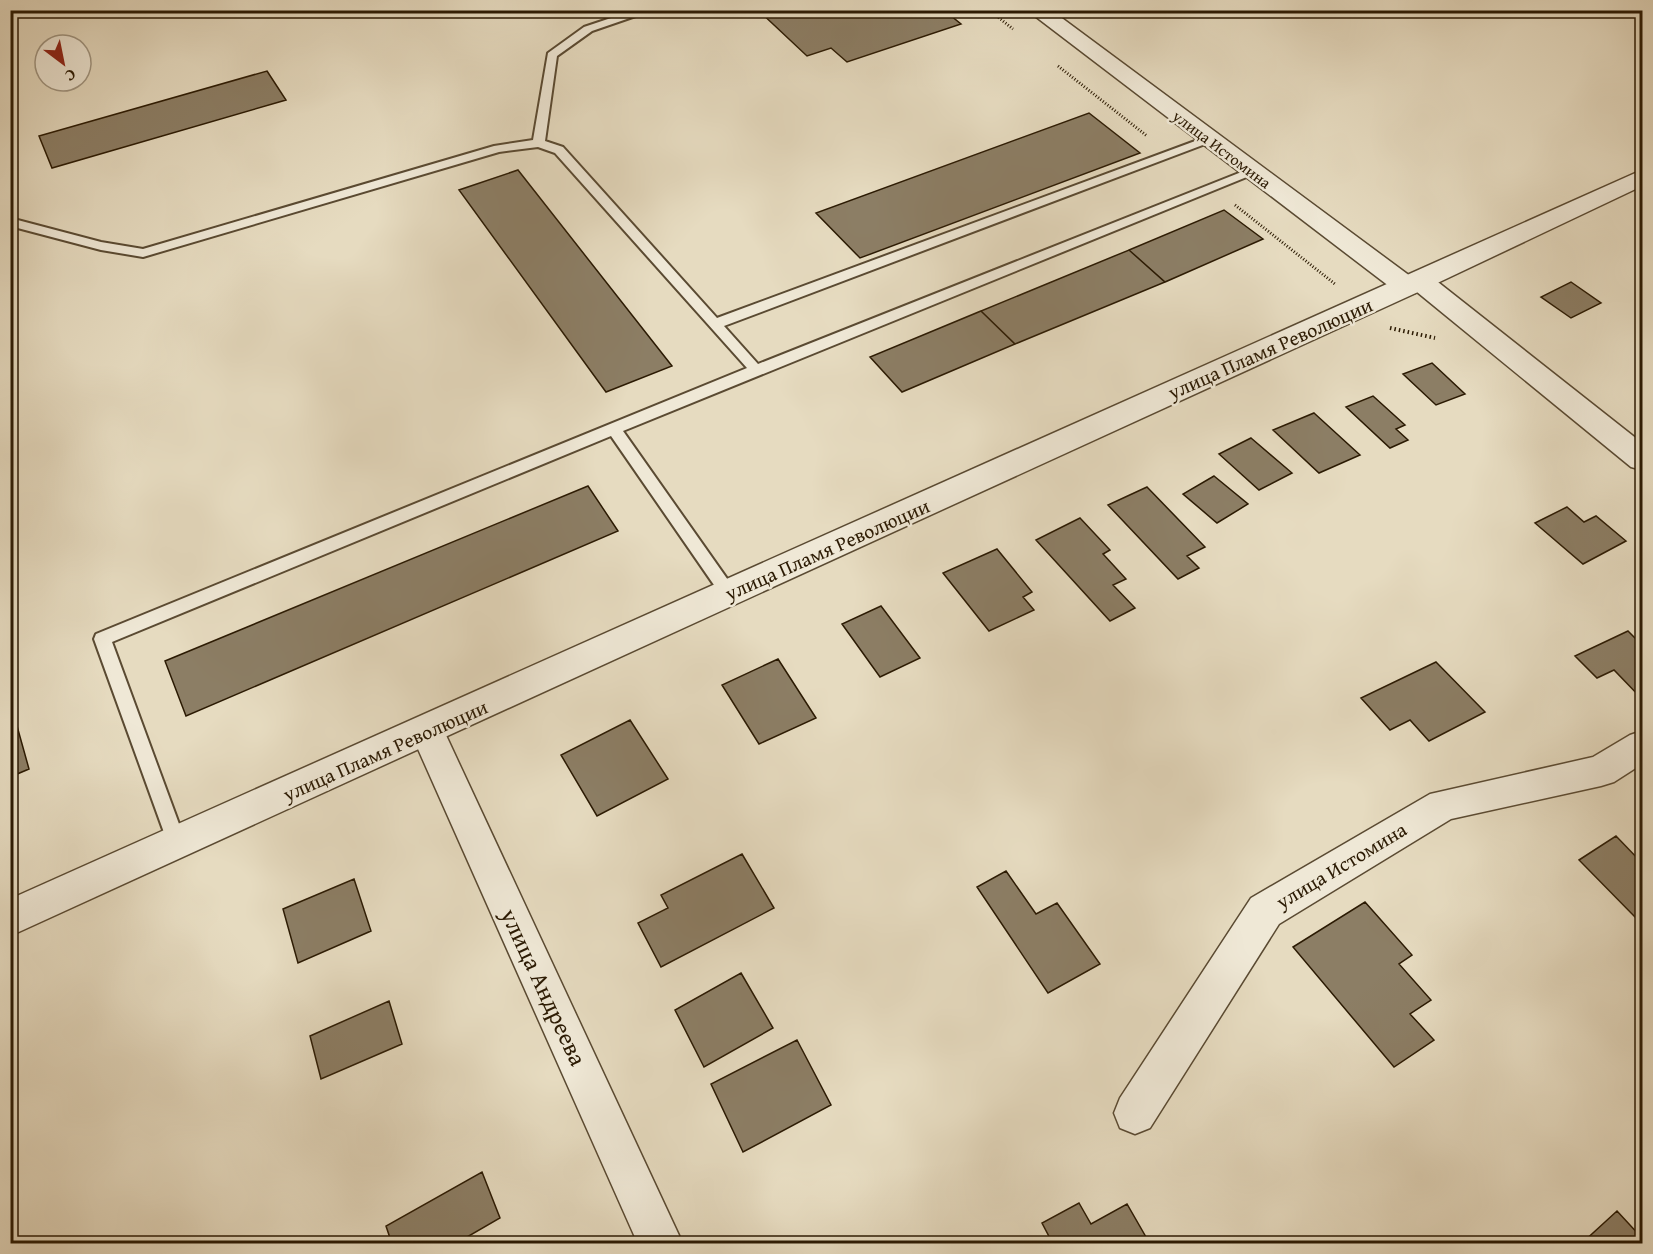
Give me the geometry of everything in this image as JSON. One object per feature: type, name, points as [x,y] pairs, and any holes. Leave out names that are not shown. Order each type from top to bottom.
[{"type":"street","name":"улица Истомина","points":[[1037,10],[1253,172],[1413,284],[1642,459]]},
{"type":"street","name":"улица Пламя Революции","points":[[10,918],[1413,284],[1642,177]]},
{"type":"street","name":"улица Андреева","points":[[427,731],[661,1244]]},
{"type":"street","name":"улица Истомина","points":[[1135,1113],[1265,911],[1443,805],[1601,771],[1642,746]]},
{"type":"lane","points":[[539,143],[552,55],[588,29],[648,10]]},
{"type":"lane","points":[[715,324],[1210,140]]},
{"type":"lane","points":[[10,222],[101,246],[142,253],[498,149],[539,143],[559,150],[756,370]]},
{"type":"lane","points":[[177,843],[102,639],[756,370],[1253,172]]},
{"type":"lane","points":[[614,429],[729,594]]},
{"type":"building","points":[[758,10],[948,10],[945,11],[961,24],[847,62],[831,48],[807,56]]},
{"type":"building","points":[[267,71],[286,100],[52,168],[39,136]]},
{"type":"building","points":[[1089,113],[1140,153],[860,258],[816,213]]},
{"type":"building","points":[[518,170],[672,366],[606,392],[459,190]]},
{"type":"building","points":[[1224,210],[1263,239],[1165,282],[1129,250]]},
{"type":"building","points":[[1129,250],[1165,282],[1015,344],[981,311]]},
{"type":"building","points":[[1571,282],[1601,303],[1571,318],[1541,297]]},
{"type":"building","points":[[981,311],[1015,344],[902,392],[870,357]]},
{"type":"building","points":[[1432,363],[1465,394],[1436,405],[1403,374]]},
{"type":"building","points":[[1373,396],[1405,425],[1396,429],[1408,440],[1390,448],[1346,407]]},
{"type":"building","points":[[1314,413],[1360,455],[1319,473],[1273,430]]},
{"type":"building","points":[[1251,438],[1292,473],[1259,490],[1219,454]]},
{"type":"building","points":[[1214,476],[1248,504],[1217,523],[1183,494]]},
{"type":"building","points":[[588,486],[618,531],[186,716],[165,661]]},
{"type":"building","points":[[1147,487],[1205,547],[1187,556],[1199,568],[1178,579],[1108,505]]},
{"type":"building","points":[[1567,507],[1584,522],[1596,516],[1626,541],[1583,564],[1535,523]]},
{"type":"building","points":[[1080,518],[1110,550],[1103,554],[1126,579],[1113,585],[1135,608],[1110,621],[1036,540]]},
{"type":"building","points":[[997,549],[1032,592],[1023,597],[1034,610],[989,631],[943,573]]},
{"type":"building","points":[[881,606],[920,658],[880,677],[842,624]]},
{"type":"building","points":[[1628,631],[1642,645],[1642,699],[1614,670],[1597,678],[1575,656]]},
{"type":"building","points":[[778,659],[816,718],[759,744],[722,685]]},
{"type":"building","points":[[1436,662],[1485,712],[1429,741],[1410,720],[1390,730],[1361,698]]},
{"type":"building","points":[[630,720],[668,779],[597,816],[561,755]]},
{"type":"building","points":[[17,726],[29,769],[10,777],[10,729]]},
{"type":"building","points":[[1616,836],[1642,863],[1642,913],[1636,918],[1579,860]]},
{"type":"building","points":[[742,854],[774,908],[661,967],[638,923],[668,908],[661,895]]},
{"type":"building","points":[[1006,871],[1036,914],[1057,903],[1100,964],[1048,993],[977,887]]},
{"type":"building","points":[[354,879],[371,931],[298,963],[283,909]]},
{"type":"building","points":[[1365,902],[1412,955],[1399,964],[1431,1000],[1410,1014],[1434,1040],[1394,1067],[1293,947]]},
{"type":"building","points":[[741,973],[773,1028],[704,1067],[675,1010]]},
{"type":"building","points":[[389,1001],[402,1044],[321,1079],[310,1036]]},
{"type":"building","points":[[797,1040],[831,1105],[743,1152],[711,1084]]},
{"type":"building","points":[[482,1172],[500,1218],[455,1244],[392,1244],[386,1226]]},
{"type":"building","points":[[1079,1203],[1091,1224],[1127,1204],[1150,1244],[1053,1244],[1042,1223]]},
{"type":"building","points":[[1617,1211],[1642,1238],[1642,1244],[1581,1244]]}]
